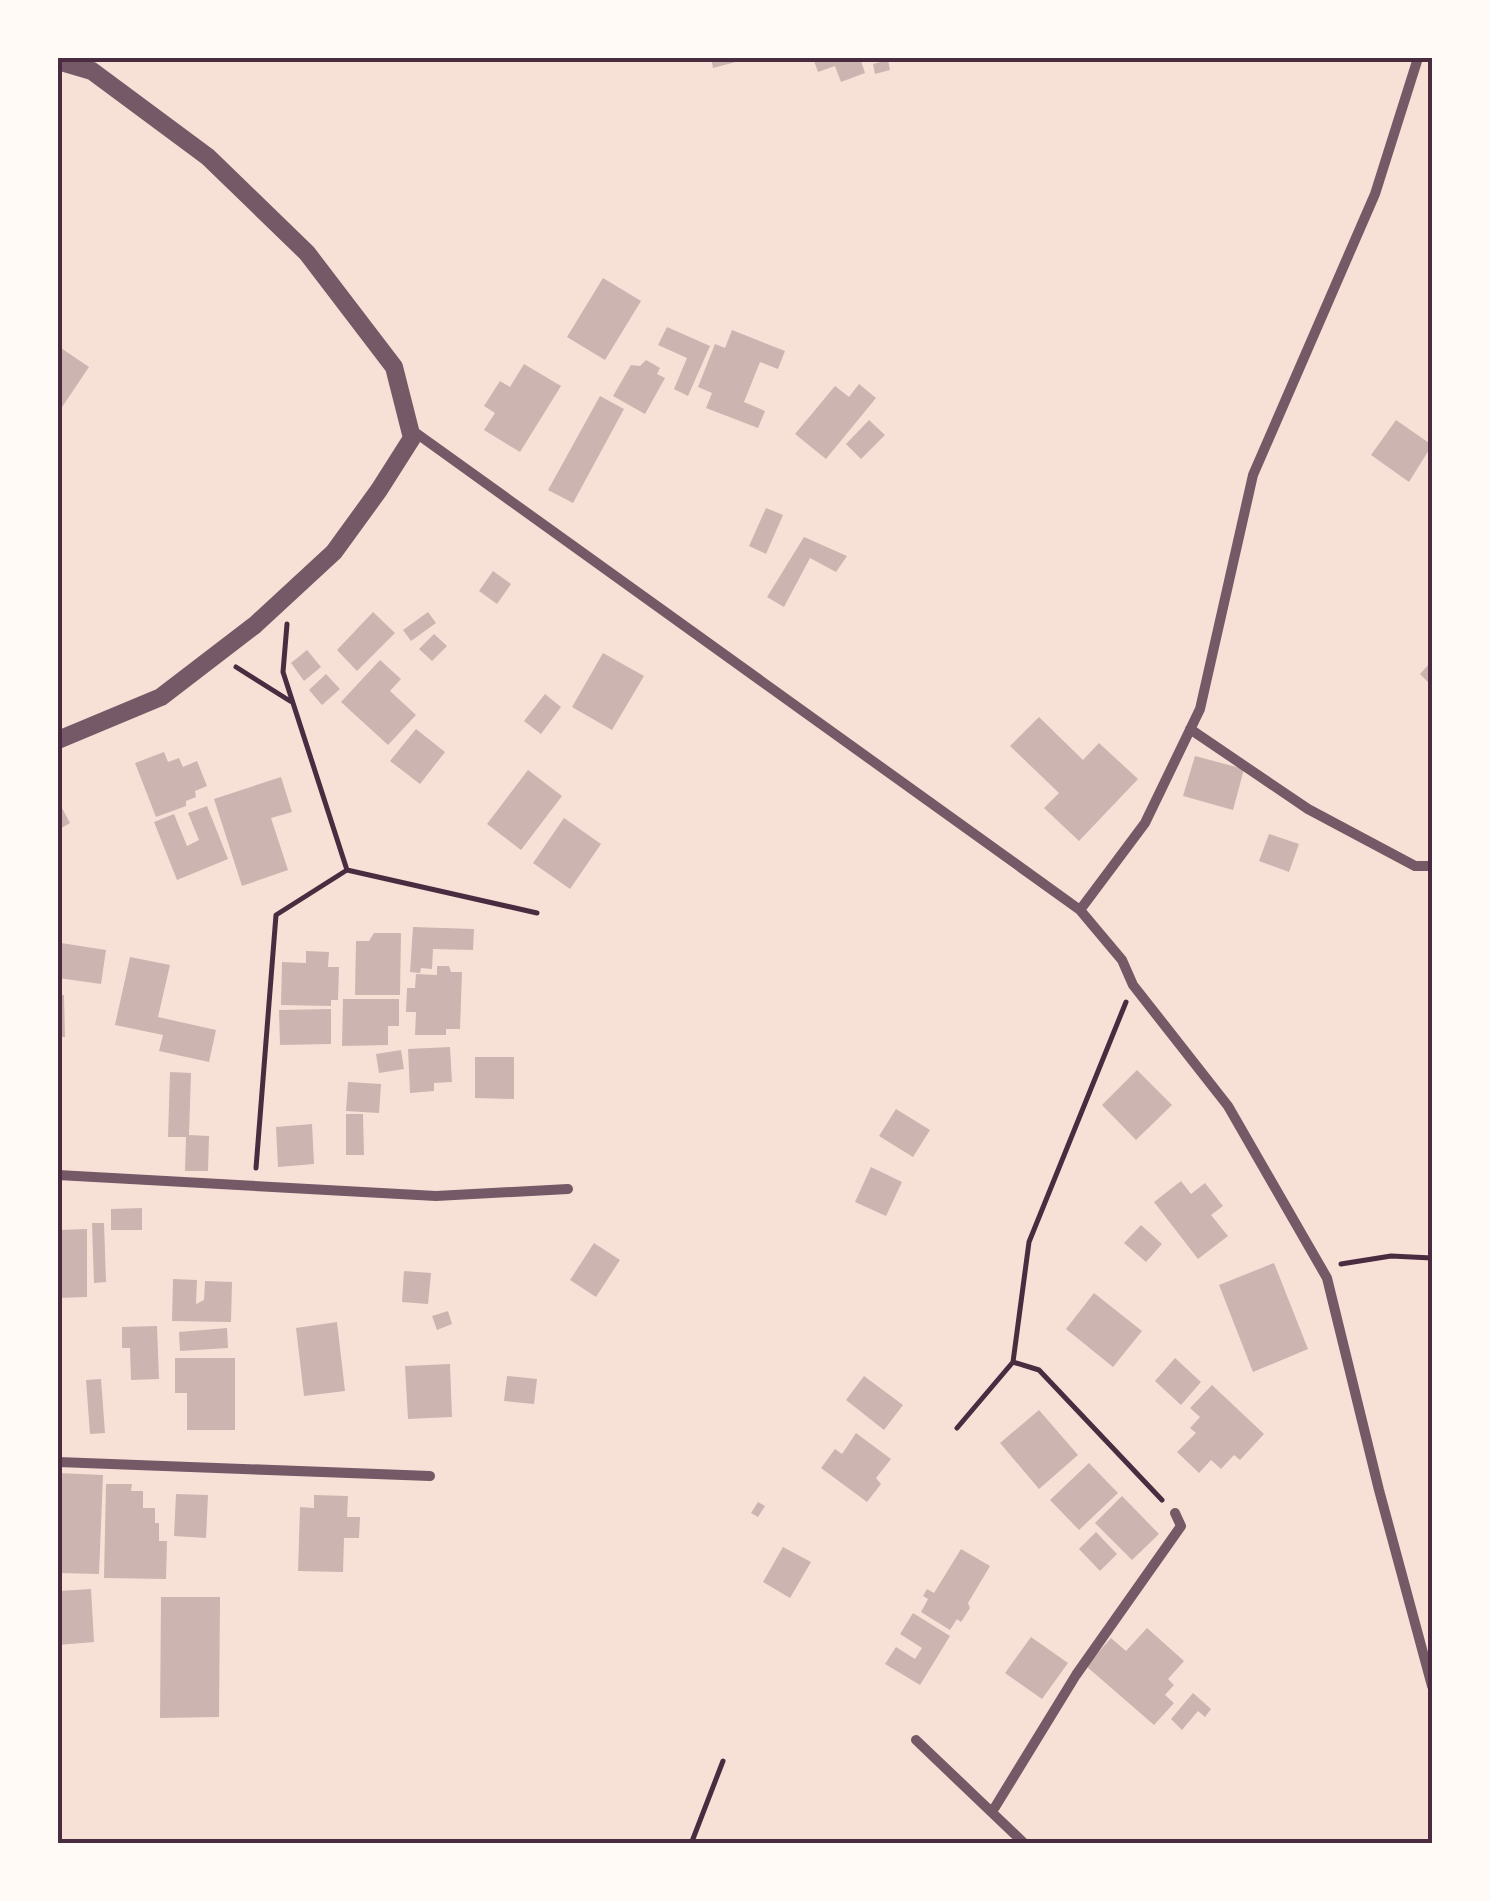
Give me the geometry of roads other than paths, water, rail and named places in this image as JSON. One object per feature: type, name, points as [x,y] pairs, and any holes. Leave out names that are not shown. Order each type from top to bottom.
[{"type":"street","points":[[1080,910],[1145,823],[1200,709],[1254,474],[1374,194],[1418,58]]},
{"type":"street","points":[[58,60],[92,70],[208,157],[306,254],[394,366],[412,438]]},
{"type":"street","points":[[58,740],[161,698],[255,625],[334,552],[416,433],[1080,910],[1122,960],[1134,985],[1228,1106],[1327,1278],[1432,1686]]},
{"type":"street","points":[[1190,729],[1308,809],[1414,866],[1432,866]]},
{"type":"street","points":[[58,1175],[436,1196],[568,1189]]},
{"type":"street","points":[[58,1462],[430,1476]]},
{"type":"street","points":[[992,1812],[1076,1675],[1181,1526],[1175,1513]]},
{"type":"street","points":[[916,1740],[1026,1844]]}]
